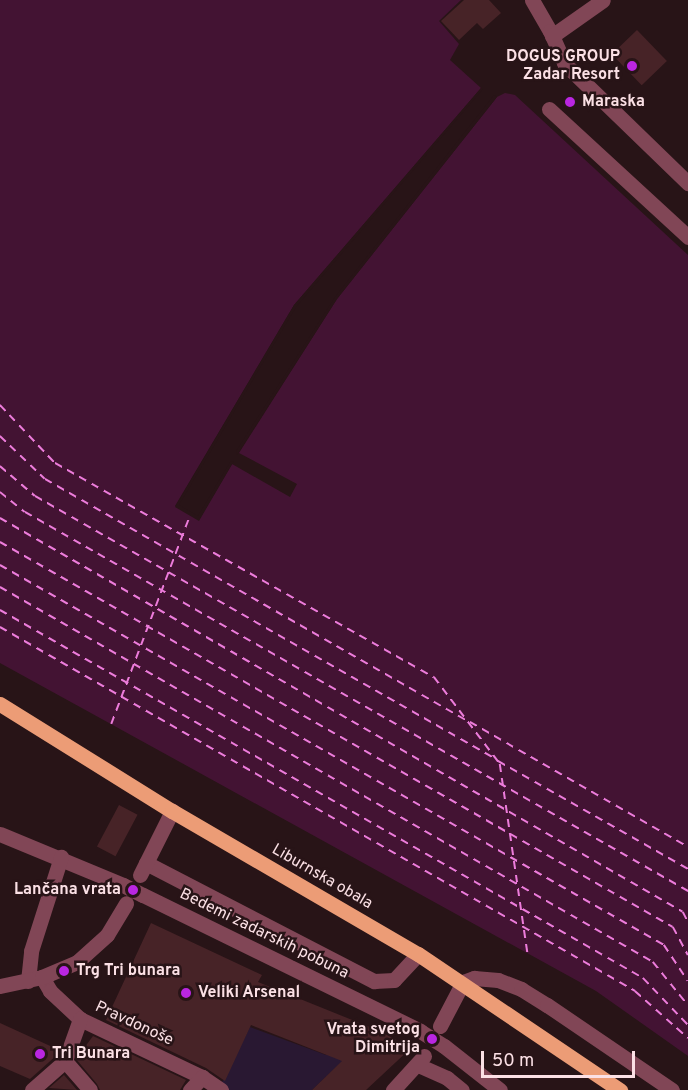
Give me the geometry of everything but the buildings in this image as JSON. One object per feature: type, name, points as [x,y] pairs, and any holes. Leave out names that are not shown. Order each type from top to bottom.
[{"type":"main road","name":"Liburnska obala","points":[[0,704],[172,811],[463,982],[620,1090]]},
{"type":"street","points":[[552,36],[603,0]]},
{"type":"street","points":[[534,3],[564,63],[688,183]]},
{"type":"street","points":[[549,109],[688,237]]},
{"type":"street","points":[[172,811],[143,869],[374,981],[394,980],[418,954]]},
{"type":"street","name":"Bedemi zadarskih pobuna","points":[[0,834],[61,857],[143,894],[420,1031],[444,1046],[500,1090]]},
{"type":"street","points":[[35,979],[31,951],[61,857]]},
{"type":"street","points":[[0,986],[35,979],[77,962],[107,935],[126,903]]},
{"type":"street","points":[[440,1026],[463,982],[474,978],[486,978],[521,989],[672,1090]]},
{"type":"street","name":"Pravdonoše","points":[[35,979],[80,1018],[202,1077],[221,1090]]},
{"type":"street","points":[[32,1090],[65,1061],[80,1018]]},
{"type":"street","points":[[393,1090],[421,1060],[462,1090]]},
{"type":"street","points":[[65,1061],[90,1090]]},
{"type":"street","points":[[190,1090],[202,1077]]},
{"type":"shaded area","points":[[0,0],[461,0],[439,21],[459,44],[450,60],[481,88],[294,305],[175,506],[199,520],[232,464],[290,497],[297,484],[239,453],[337,299],[497,97],[505,93],[515,95],[688,255],[688,1056],[596,991],[0,663]]},
{"type":"shaded area","points":[[250,1027],[326,1055],[342,1042],[352,1052],[312,1090],[221,1090],[219,1088]]},
{"type":"pier","points":[[481,88],[483,89],[296,307],[179,505],[198,516],[230,462],[234,461],[199,521],[175,507],[294,305]]},
{"type":"pier","points":[[494,95],[497,97],[337,299],[237,455],[236,451],[335,297]]},
{"type":"ferry route","points":[[0,405],[55,463],[434,677],[500,764],[528,956]]},
{"type":"ferry route","points":[[0,436],[45,479],[466,720]]},
{"type":"ferry route","points":[[0,466],[35,496],[494,758]]},
{"type":"ferry route","points":[[0,492],[25,512],[688,891]]},
{"type":"ferry route","points":[[111,724],[190,515]]},
{"type":"ferry route","points":[[0,518],[683,912],[688,922]]},
{"type":"ferry route","points":[[0,542],[673,927],[688,955]]},
{"type":"ferry route","points":[[0,565],[664,945],[688,981]]},
{"type":"ferry route","points":[[0,587],[653,962],[688,1005]]},
{"type":"ferry route","points":[[0,610],[643,978],[688,1025]]},
{"type":"ferry route","points":[[0,627],[635,991],[688,1038]]},
{"type":"ferry route","points":[[470,722],[688,847]]},
{"type":"ferry route","points":[[498,761],[688,869]]},
{"type":"place","name":"DOGUS GROUP Zadar Resort","points":[[632,66]]},
{"type":"place","name":"Maraska","points":[[570,102]]},
{"type":"place","name":"Lančana vrata","points":[[133,890]]},
{"type":"place","name":"Trg Tri bunara","points":[[64,971]]},
{"type":"place","name":"Veliki Arsenal","points":[[186,993]]},
{"type":"place","name":"Vrata svetog Dimitrija","points":[[432,1039]]},
{"type":"place","name":"Tri Bunara","points":[[40,1054]]}]
